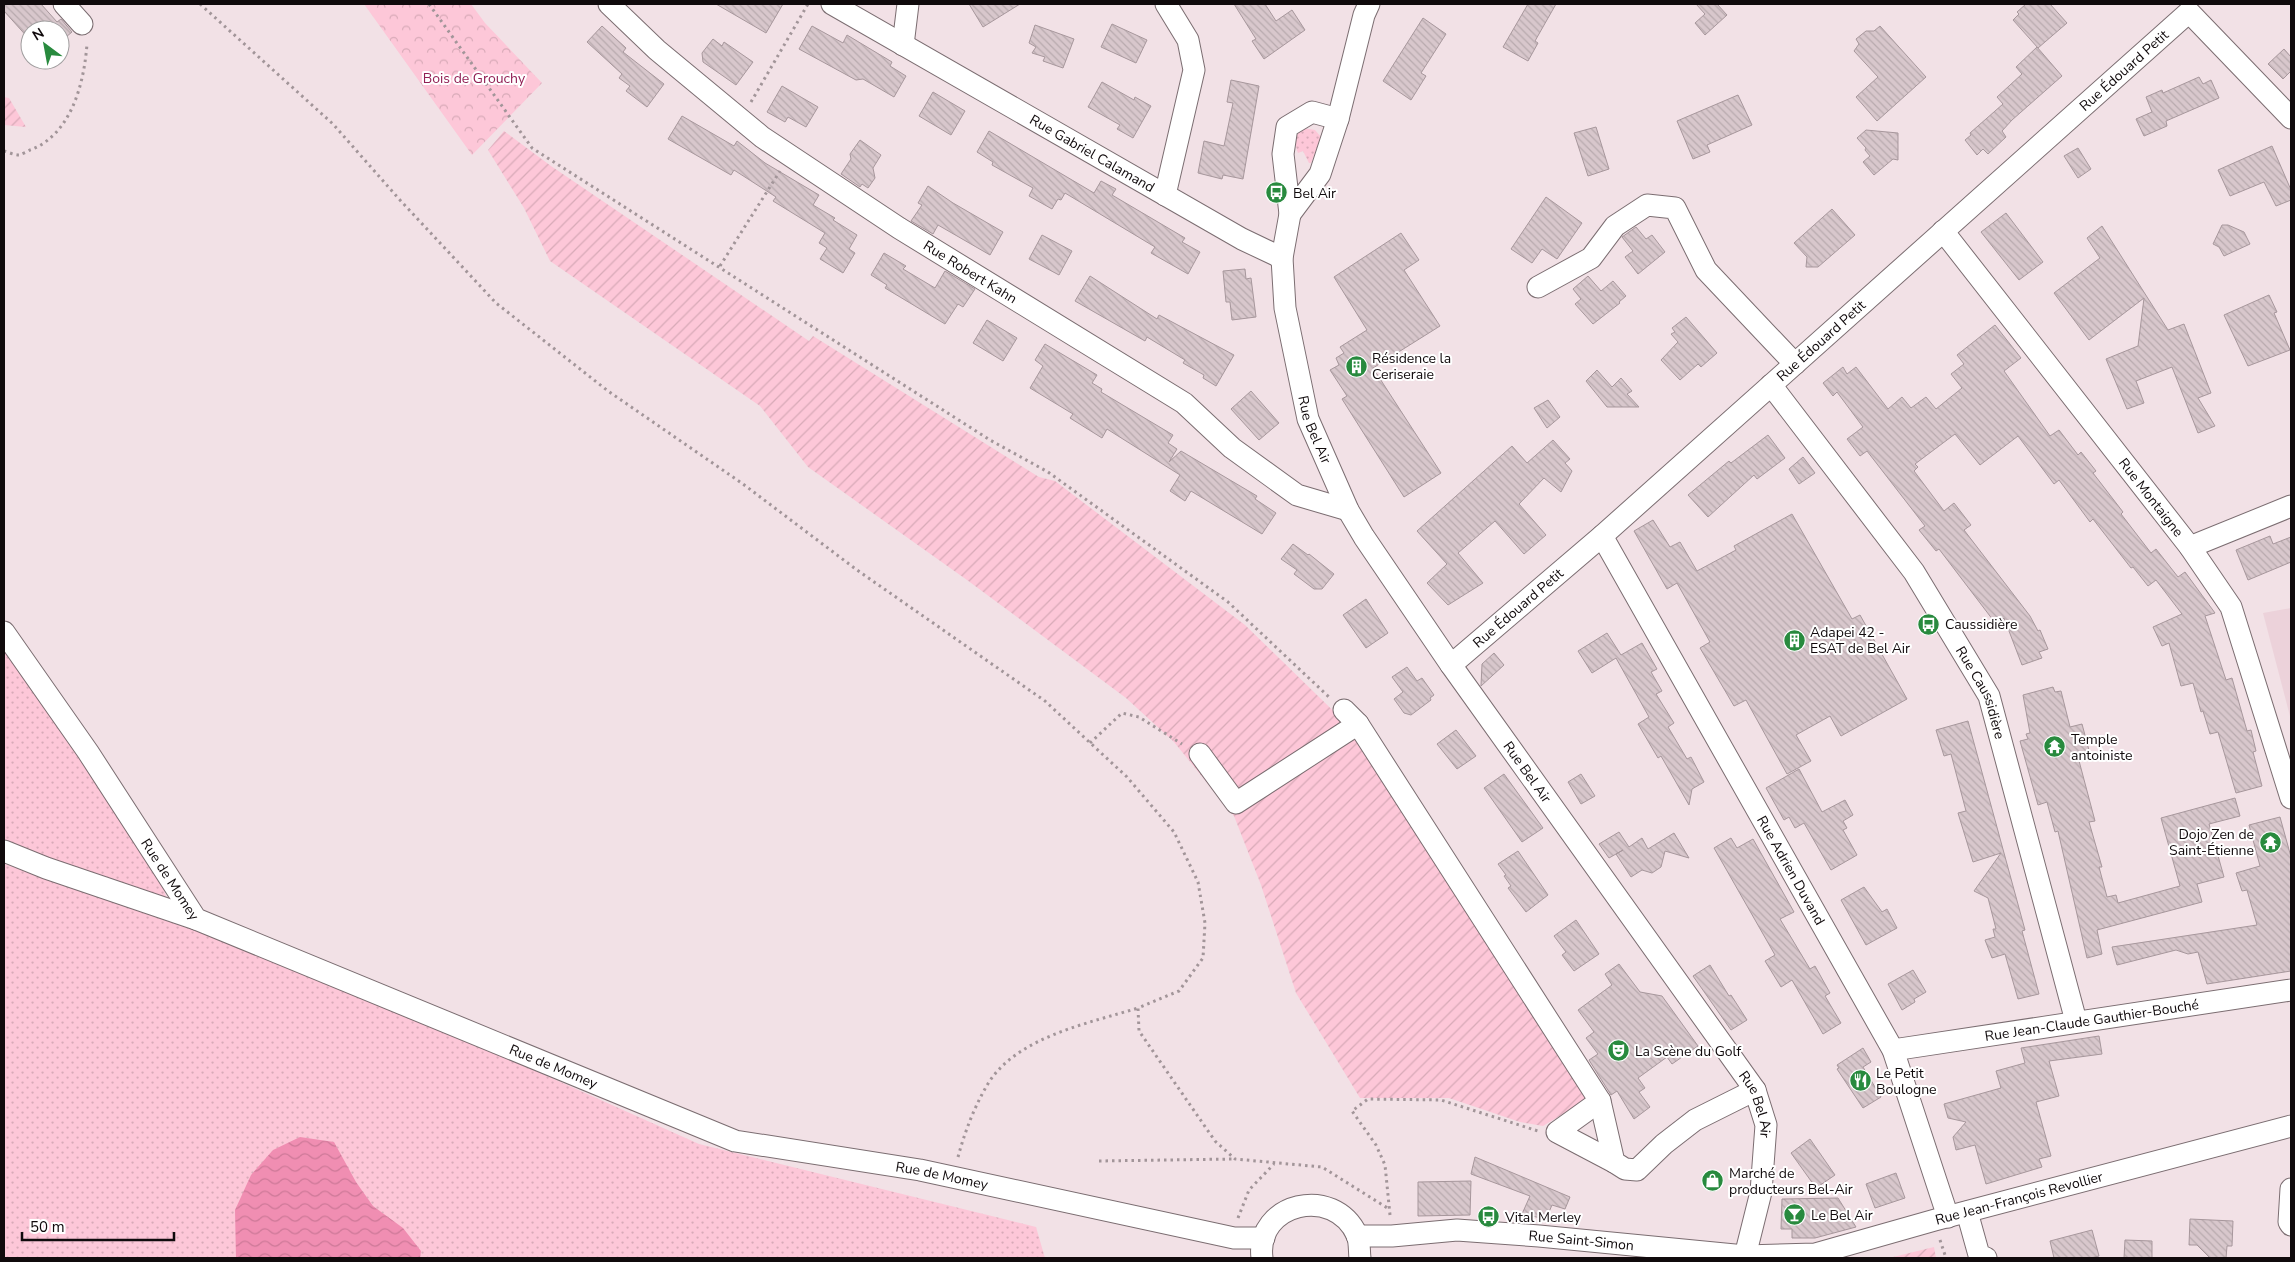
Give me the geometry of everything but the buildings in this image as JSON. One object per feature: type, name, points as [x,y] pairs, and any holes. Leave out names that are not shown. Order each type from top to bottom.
[{"type":"street","points":[[64,4],[82,24]]},
{"type":"street","name":"Rue Robert Kahn","points":[[609,4],[657,50],[741,120],[790,156],[900,228],[1184,403],[1232,448],[1297,495],[1348,510]]},
{"type":"street","name":"Rue Gabriel Calamand","points":[[832,4],[1242,239],[1283,267]]},
{"type":"street","points":[[903,45],[908,4]]},
{"type":"street","points":[[1165,195],[1194,70],[1188,40],[1166,4]]},
{"type":"street","points":[[1290,214],[1320,174],[1338,119],[1364,15],[1369,4]]},
{"type":"street","name":"Rue Édouard Petit","points":[[1451,665],[1602,536],[2189,12],[2291,118]]},
{"type":"street","points":[[1290,214],[1283,154],[1287,127],[1312,112],[1338,119]]},
{"type":"street","points":[[1538,287],[1591,258],[1615,226],[1647,205],[1674,208],[1706,270],[1795,364]]},
{"type":"street","name":"Rue Bel Air","points":[[1290,214],[1283,267],[1285,308],[1308,419],[1348,510],[1364,537],[1451,665],[1755,1090],[1766,1125],[1761,1192],[1745,1256]]},
{"type":"street","name":"Rue Montaigne","points":[[1943,232],[2190,547],[2231,607],[2291,798]]},
{"type":"street","name":"Rue Caussidière","points":[[1772,385],[1914,572],[1989,696],[2076,1021]]},
{"type":"street","points":[[2190,547],[2291,506]]},
{"type":"street","name":"Rue Adrien Duvand","points":[[1602,536],[1893,1050],[1957,1215],[1980,1257]]},
{"type":"street","name":"Rue de Momey","points":[[4,632],[88,752],[196,919],[735,1141],[953,1177],[1234,1238],[1263,1248]]},
{"type":"street","points":[[1200,754],[1236,803],[1351,717],[1600,1101],[1614,1162]]},
{"type":"street","points":[[4,851],[46,868],[196,919]]},
{"type":"street","name":"Rue Jean-Claude Gauthier-Bouché","points":[[1893,1050],[2291,990]]},
{"type":"street","points":[[1600,1101],[1557,1132],[1625,1169],[1637,1170],[1664,1144],[1695,1120],[1755,1090]]},
{"type":"street","name":"Rue Jean-François Revollier","points":[[1745,1256],[1815,1254],[2291,1126]]},
{"type":"street","points":[[2291,1189],[2289,1222],[2291,1225]]},
{"type":"street","points":[[1263,1248],[1271,1224],[1282,1214],[1302,1205],[1310,1205],[1328,1207],[1345,1218],[1357,1236],[1360,1258]]},
{"type":"street","name":"Rue Saint-Simon","points":[[1357,1236],[1392,1236],[1457,1230],[1745,1256]]},
{"type":"path","points":[[200,4],[333,124],[398,199],[496,303],[608,391],[743,484],[857,570],[1045,701],[1127,777],[1174,832],[1198,882],[1205,923],[1203,958],[1179,990],[1138,1008],[1048,1036],[1012,1058],[990,1081],[966,1128],[953,1177]]},
{"type":"path","points":[[429,4],[532,148],[720,266],[990,440],[1048,472],[1228,602],[1351,717]]},
{"type":"path","points":[[741,120],[808,4]]},
{"type":"path","points":[[4,151],[18,155],[44,145],[64,122],[77,98],[86,59],[87,44],[82,24]]},
{"type":"path","points":[[720,266],[790,156]]},
{"type":"path","points":[[1090,743],[1122,713],[1139,717],[1200,754]]},
{"type":"path","points":[[1138,1008],[1139,1030],[1215,1141],[1235,1159]]},
{"type":"path","points":[[1099,1161],[1235,1159],[1322,1167],[1389,1209],[1385,1165],[1376,1146],[1352,1111],[1368,1099],[1441,1100],[1540,1132],[1557,1132]]},
{"type":"path","points":[[1234,1238],[1239,1211],[1249,1190],[1275,1164]]},
{"type":"path","points":[[1939,1237],[1946,1258]]},
{"type":"shaded area","points":[[2291,608],[2291,720],[2263,613]]},
{"type":"green space","name":"Bois de Grouchy","points":[[364,4],[471,4],[485,23],[542,83],[472,155]]},
{"type":"green space","points":[[4,97],[9,98],[26,127],[4,125]]},
{"type":"green space","points":[[1303,128],[1315,130],[1321,137],[1311,163],[1309,163],[1303,151],[1298,153],[1296,146],[1296,136]]},
{"type":"green space","points":[[504,131],[551,166],[809,341],[813,336],[1039,477],[1055,481],[1245,625],[1357,734],[1591,1097],[1543,1126],[1520,1122],[1449,1098],[1360,1098],[1296,993],[1261,885],[1234,816],[1174,742],[1126,698],[967,580],[808,467],[760,406],[550,261],[524,208],[488,150]]},
{"type":"green space","points":[[4,645],[158,871],[168,903],[132,898],[4,840]]},
{"type":"green space","points":[[4,864],[197,919],[699,1144],[1036,1227],[1045,1258],[4,1258]]},
{"type":"green space","points":[[1934,1247],[1936,1258],[1889,1258]]},
{"type":"water","points":[[300,1137],[334,1142],[356,1182],[373,1206],[403,1228],[421,1251],[420,1258],[236,1258],[235,1210],[251,1175],[273,1150]]},
{"type":"place","name":"Bel Air","points":[[1277,193]]},
{"type":"place","name":"Résidence la Ceriseraie","points":[[1356,366]]},
{"type":"place","name":"Caussidière","points":[[1929,624]]},
{"type":"place","name":"Adapei 42 - ESAT de Bel Air","points":[[1794,640]]},
{"type":"place","name":"Temple antoiniste","points":[[2055,747]]},
{"type":"place","name":"Dojo Zen de Saint-Étienne","points":[[2270,842]]},
{"type":"place","name":"La Scène du Golf","points":[[1619,1051]]},
{"type":"place","name":"Le Petit Boulogne","points":[[1860,1081]]},
{"type":"place","name":"Marché de producteurs Bel-Air","points":[[1713,1181]]},
{"type":"place","name":"Le Bel Air","points":[[1795,1215]]},
{"type":"place","name":"Vital Merley","points":[[1489,1217]]}]
